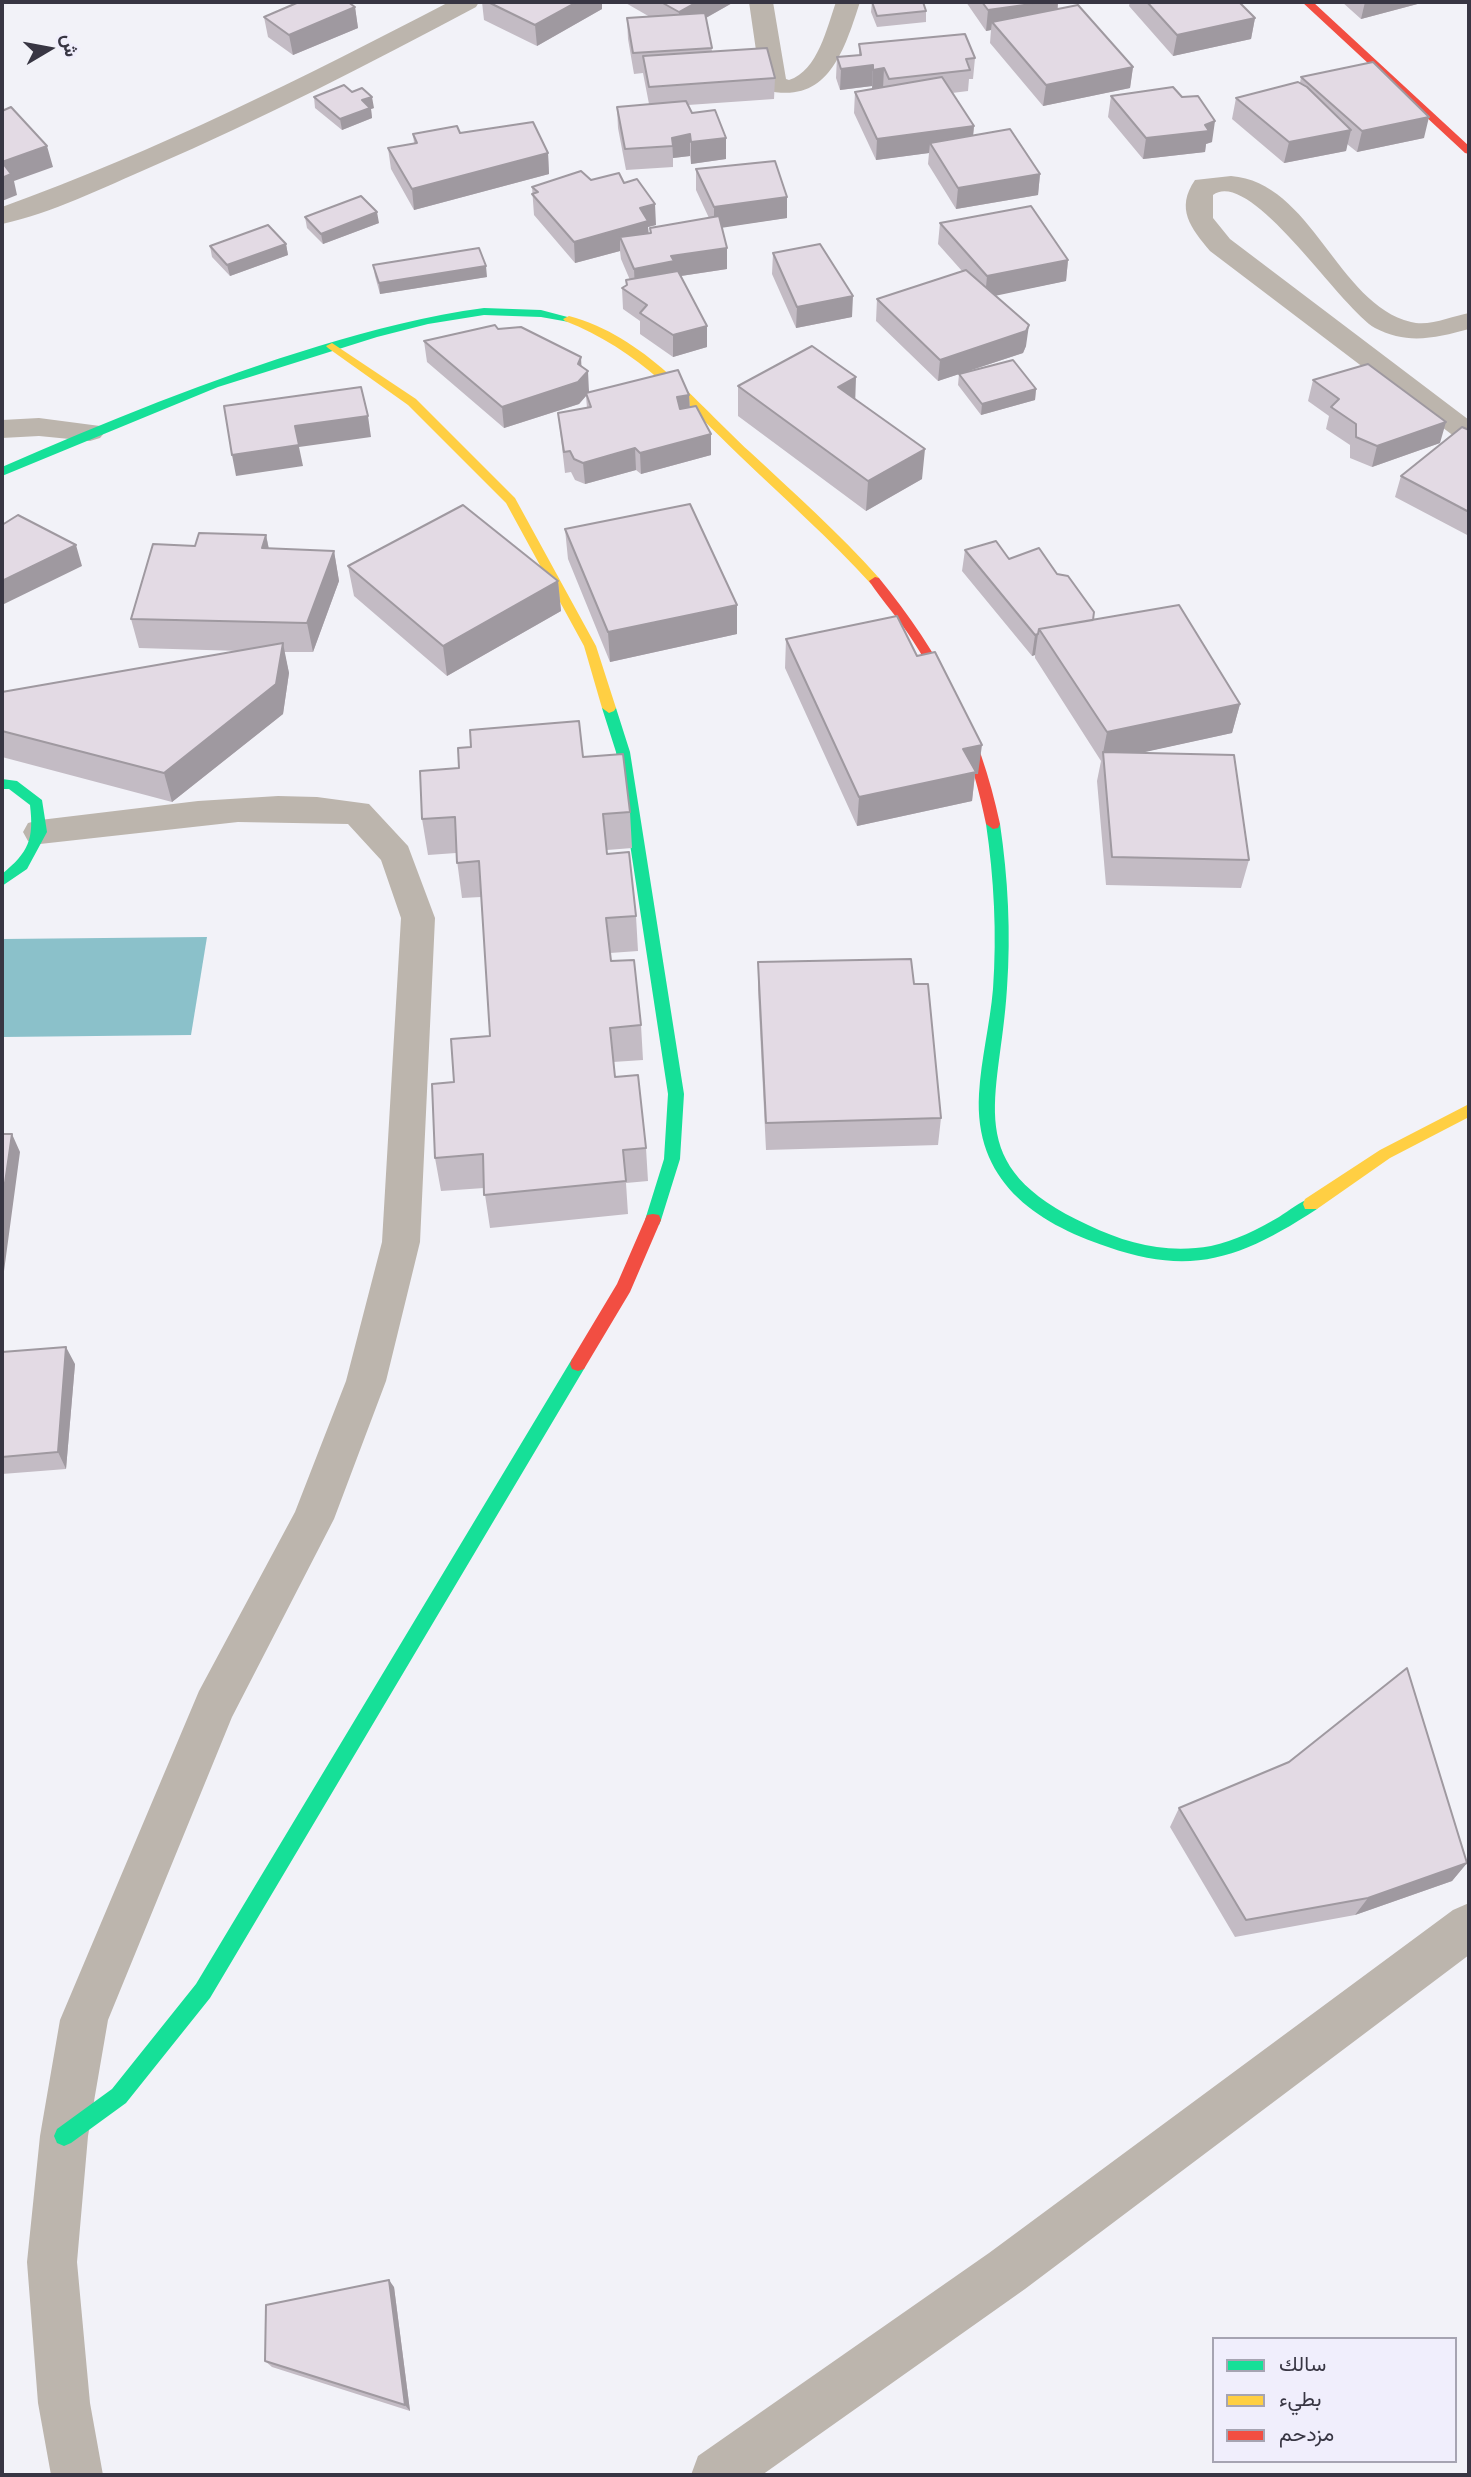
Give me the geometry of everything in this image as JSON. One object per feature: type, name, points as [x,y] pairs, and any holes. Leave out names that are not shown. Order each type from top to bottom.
[{"type":"street","points":[[2,216],[166,152],[331,73],[467,2]]},
{"type":"street","points":[[761,2],[774,85],[792,89],[808,83],[832,48],[848,2]]},
{"type":"street","points":[[1307,2],[1469,151]]},
{"type":"street","points":[[1469,321],[1430,331],[1405,330],[1360,301],[1270,202],[1246,187],[1231,183],[1204,186],[1196,200],[1198,216],[1220,245],[1469,433]]},
{"type":"street","points":[[2,471],[90,432],[227,379],[431,319],[486,310],[559,316],[594,328],[642,358],[833,535],[887,592],[932,656],[967,726],[989,802],[1000,883],[1001,987],[988,1122],[993,1156],[1022,1190],[1048,1212],[1129,1248],[1156,1255],[1212,1255],[1264,1233],[1379,1157],[1469,1110]]},
{"type":"street","points":[[64,2136],[119,2096],[203,1991],[624,1287],[648,1238],[672,1159],[676,1094],[623,752],[590,646],[511,501],[412,402],[332,346]]},
{"type":"street","points":[[2,429],[39,427],[90,432]]},
{"type":"street","points":[[2,784],[12,784],[37,803],[40,832],[22,865],[2,881]]},
{"type":"street","points":[[40,832],[204,813],[307,806],[357,813],[396,855],[418,918],[401,1242],[366,1381],[313,1519],[215,1706],[84,2020],[64,2136],[52,2262],[64,2403],[77,2475]]},
{"type":"street","points":[[717,2475],[1007,2271],[1469,1926]]},
{"type":"water","points":[[207,937],[191,1035],[2,1037],[2,939]]},
{"type":"building","points":[[299,2],[348,2],[355,7],[289,35],[264,17]]},
{"type":"building","points":[[488,2],[577,2],[535,25]]},
{"type":"building","points":[[661,2],[697,2],[679,12]]},
{"type":"building","points":[[872,2],[923,2],[926,11],[877,16]]},
{"type":"building","points":[[982,2],[1046,2],[988,10]]},
{"type":"building","points":[[1147,2],[1239,2],[1255,18],[1177,35]]},
{"type":"building","points":[[1078,5],[1133,67],[1046,85],[992,22]]},
{"type":"building","points":[[705,13],[712,48],[633,53],[627,18]]},
{"type":"building","points":[[965,34],[975,58],[966,59],[970,70],[889,79],[884,68],[873,70],[873,65],[841,69],[837,57],[861,55],[859,44]]},
{"type":"building","points":[[767,48],[775,78],[649,87],[643,56]]},
{"type":"building","points":[[1373,62],[1429,117],[1362,131],[1301,77]]},
{"type":"building","points":[[942,77],[974,126],[877,139],[855,92]]},
{"type":"building","points":[[1298,82],[1307,87],[1351,130],[1289,142],[1236,98]]},
{"type":"building","points":[[344,85],[352,92],[362,88],[372,97],[362,100],[370,108],[340,119],[314,97]]},
{"type":"building","points":[[1173,87],[1182,97],[1198,96],[1215,121],[1205,125],[1209,131],[1146,138],[1111,96]]},
{"type":"building","points":[[686,101],[692,113],[715,110],[726,138],[691,142],[690,134],[672,138],[673,146],[625,149],[617,107]]},
{"type":"building","points":[[11,107],[47,146],[2,162],[2,111]]},
{"type":"building","points":[[533,122],[548,153],[412,189],[388,148],[417,143],[413,134],[457,126],[460,133]]},
{"type":"building","points":[[1010,129],[1040,174],[958,188],[930,143]]},
{"type":"building","points":[[775,161],[787,197],[714,207],[696,169]]},
{"type":"building","points":[[2,162],[11,174],[2,178]]},
{"type":"building","points":[[581,171],[591,180],[619,173],[624,183],[637,179],[655,204],[640,208],[648,221],[574,242],[532,194],[538,192],[532,187]]},
{"type":"building","points":[[361,196],[377,212],[321,234],[305,217]]},
{"type":"building","points":[[1031,206],[1068,260],[987,276],[940,223]]},
{"type":"building","points":[[719,216],[727,248],[671,256],[674,261],[634,269],[620,237],[651,233],[650,228]]},
{"type":"building","points":[[268,225],[286,244],[227,265],[210,246]]},
{"type":"building","points":[[820,244],[853,296],[797,307],[773,253]]},
{"type":"building","points":[[479,248],[486,266],[379,283],[373,265]]},
{"type":"building","points":[[966,270],[1029,325],[1026,331],[940,360],[877,299]]},
{"type":"building","points":[[678,271],[707,326],[673,335],[640,313],[647,305],[622,288],[627,285],[626,280]]},
{"type":"building","points":[[495,325],[498,329],[521,327],[581,357],[578,364],[588,371],[578,382],[502,407],[424,341]]},
{"type":"building","points":[[812,346],[856,377],[838,387],[925,449],[868,481],[738,386]]},
{"type":"building","points":[[1013,360],[1036,389],[982,404],[959,374]]},
{"type":"building","points":[[1368,364],[1446,422],[1377,446],[1356,437],[1356,424],[1331,407],[1339,399],[1313,380]]},
{"type":"building","points":[[678,370],[689,395],[677,397],[680,409],[696,406],[711,434],[640,453],[635,448],[583,463],[574,459],[570,451],[564,452],[558,413],[591,407],[586,393]]},
{"type":"building","points":[[361,387],[368,416],[295,426],[299,445],[232,455],[224,406]]},
{"type":"building","points":[[1462,427],[1469,430],[1469,512],[1401,476]]},
{"type":"building","points":[[690,504],[737,605],[608,632],[565,529]]},
{"type":"building","points":[[463,505],[558,581],[443,646],[348,566]]},
{"type":"building","points":[[18,515],[76,545],[2,581],[2,525]]},
{"type":"building","points":[[199,533],[266,535],[262,548],[334,551],[307,623],[131,619],[153,544],[195,546]]},
{"type":"building","points":[[996,541],[1009,559],[1039,548],[1057,574],[1068,576],[1094,612],[1093,620],[1039,629],[1035,635],[965,550]]},
{"type":"building","points":[[1179,605],[1240,704],[1107,732],[1039,629]]},
{"type":"building","points":[[897,616],[917,656],[935,652],[982,745],[963,749],[976,772],[859,797],[786,639]]},
{"type":"building","points":[[283,643],[276,684],[164,773],[2,731],[2,692]]},
{"type":"building","points":[[579,721],[583,757],[623,754],[630,812],[603,814],[607,854],[629,852],[636,916],[606,918],[611,961],[634,960],[641,1025],[610,1028],[615,1077],[638,1075],[646,1148],[623,1150],[626,1181],[484,1195],[483,1154],[435,1158],[432,1084],[454,1082],[451,1039],[490,1036],[479,861],[457,863],[455,817],[422,819],[420,771],[459,768],[458,748],[471,747],[470,730]]},
{"type":"building","points":[[1103,752],[1234,755],[1249,860],[1112,857]]},
{"type":"building","points":[[911,959],[914,984],[928,984],[941,1118],[766,1123],[758,962]]},
{"type":"building","points":[[2,1134],[12,1134],[2,1204]]},
{"type":"building","points":[[66,1347],[58,1452],[2,1457],[2,1352]]},
{"type":"building","points":[[1407,1668],[1467,1863],[1368,1898],[1246,1920],[1179,1808],[1289,1762]]},
{"type":"building","points":[[389,2280],[405,2405],[265,2361],[266,2305]]},
{"type":"traffic: fast","points":[[2,472],[86,435],[214,385],[372,334],[428,320],[484,312],[541,313],[569,319]]},
{"type":"traffic: fast","points":[[609,708],[623,752],[676,1094],[672,1159],[653,1220]]},
{"type":"traffic: fast","points":[[2,784],[12,784],[37,803],[40,832],[22,865],[2,881]]},
{"type":"traffic: fast","points":[[993,824],[1000,885],[1001,948],[1000,989],[986,1114],[993,1152],[1012,1182],[1041,1207],[1075,1226],[1137,1251],[1164,1256],[1189,1256],[1238,1245],[1262,1234],[1311,1204]]},
{"type":"traffic: fast","points":[[64,2136],[119,2096],[203,1991],[578,1364]]},
{"type":"traffic: slow","points":[[569,319],[619,342],[664,376],[828,531],[875,581]]},
{"type":"traffic: slow","points":[[332,346],[412,402],[511,501],[590,646],[609,708]]},
{"type":"traffic: slow","points":[[1311,1204],[1385,1154],[1469,1110]]},
{"type":"traffic: jam","points":[[1307,2],[1469,151]]},
{"type":"traffic: jam","points":[[875,581],[917,636],[951,695],[977,757],[993,824]]},
{"type":"traffic: jam","points":[[578,1364],[624,1287],[653,1220]]}]
